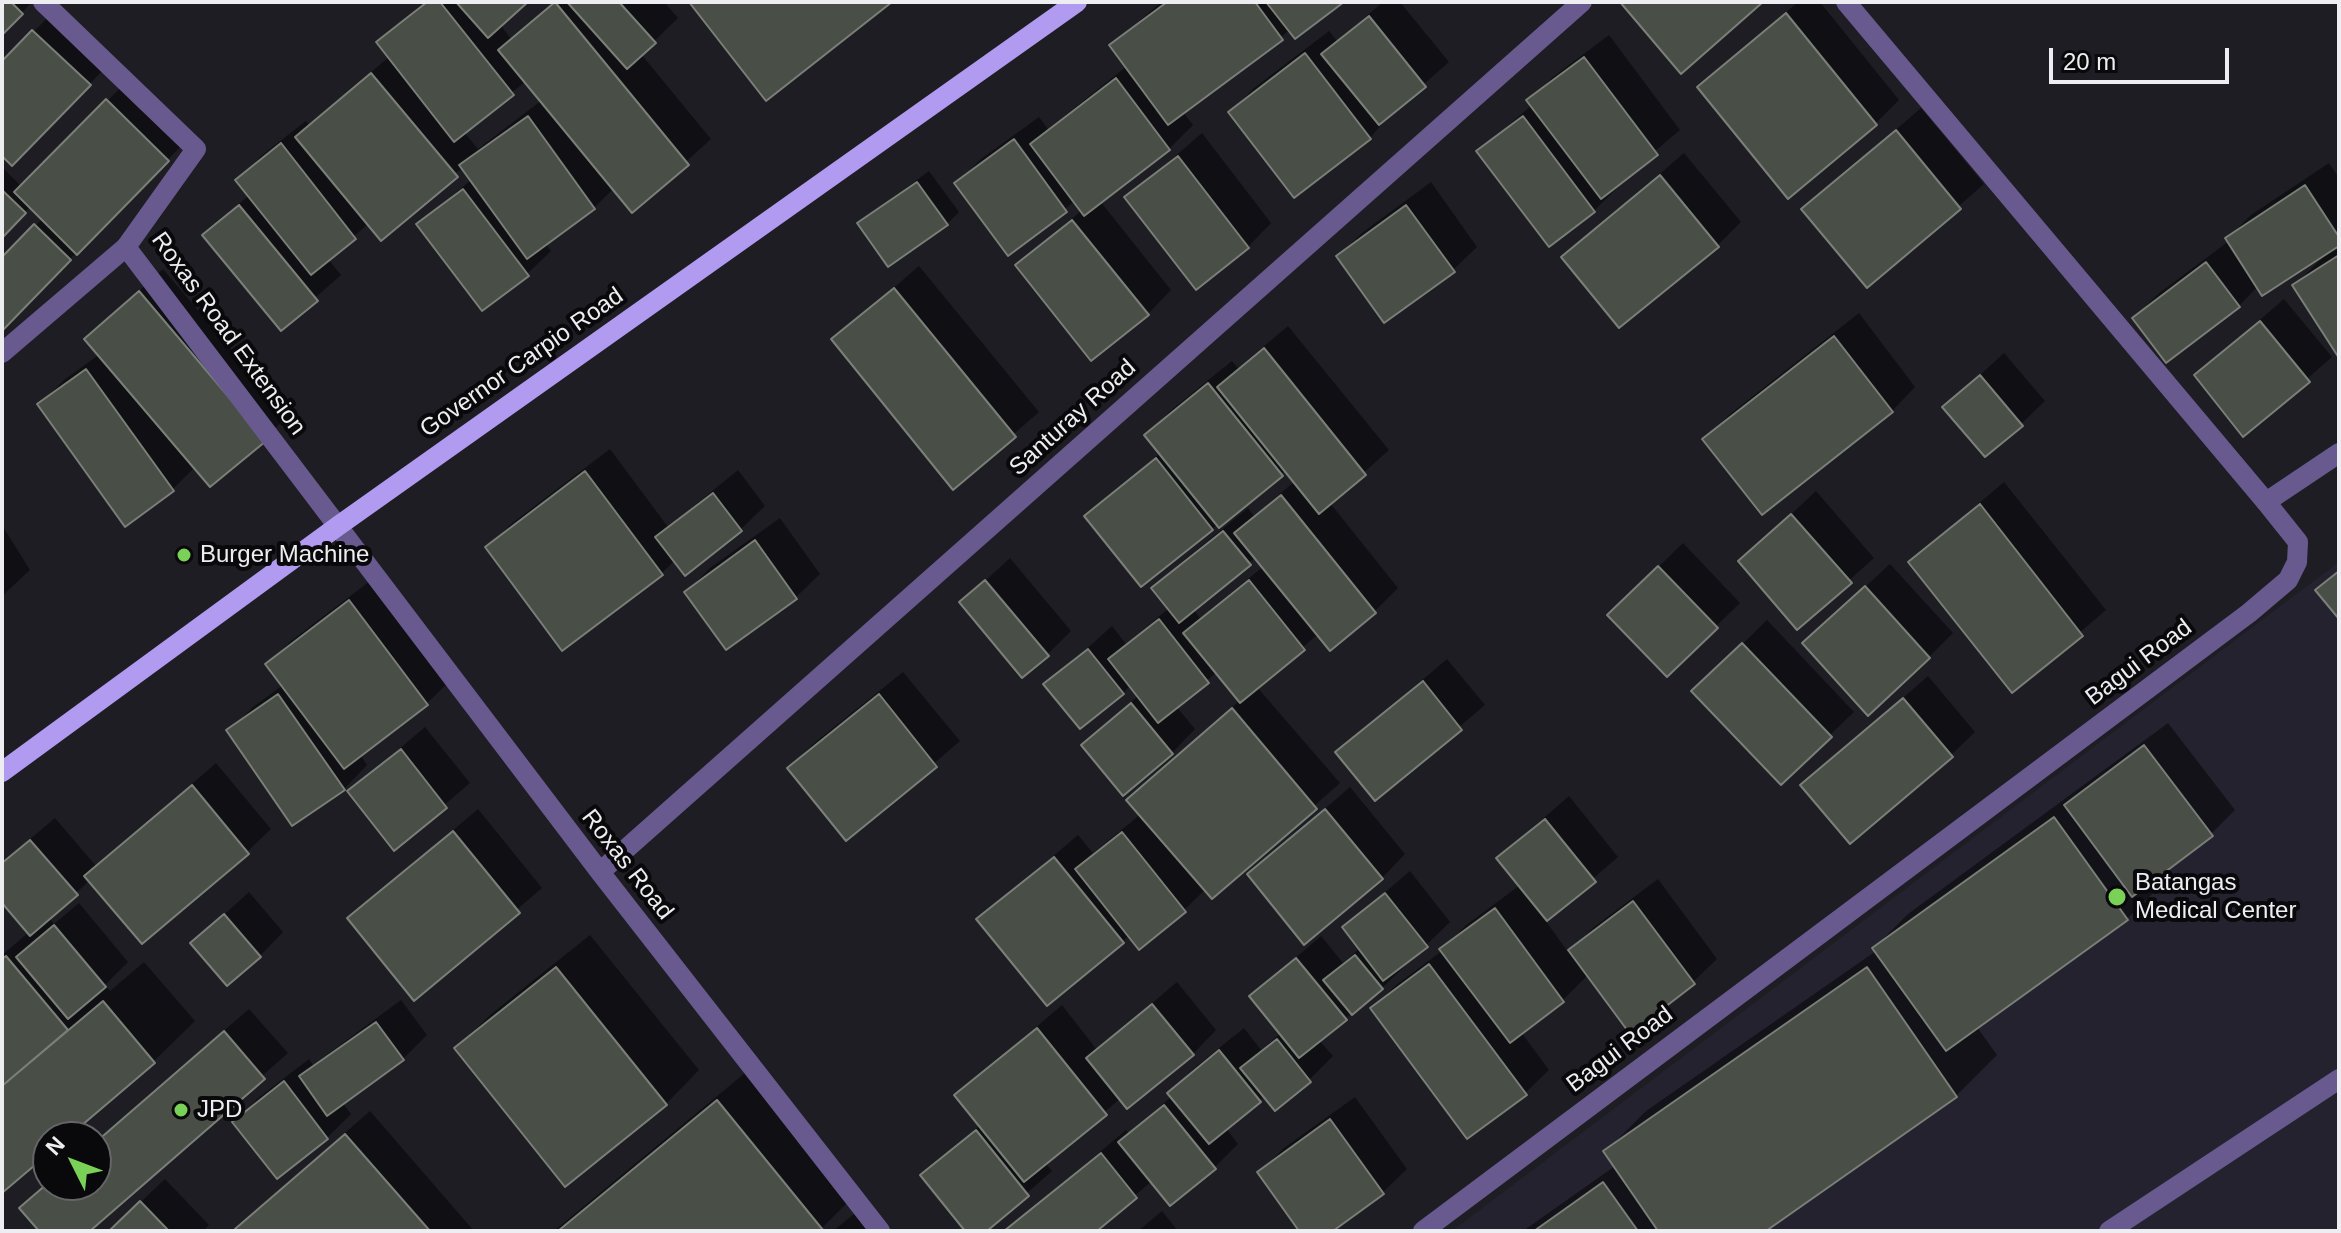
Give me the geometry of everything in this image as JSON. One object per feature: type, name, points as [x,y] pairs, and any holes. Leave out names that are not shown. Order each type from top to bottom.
[{"type":"main road","name":"Governor Carpio Road","points":[[2,772],[338,526],[1077,2]]},
{"type":"street","name":"Roxas Road Extension","points":[[43,2],[196,149],[126,247],[338,526]]},
{"type":"street","name":"Santuray Road","points":[[600,872],[1582,2]]},
{"type":"street","name":"Bagui Road","points":[[1423,1231],[2249,613],[2288,580],[2297,562],[2298,542],[2266,502],[1846,2]]},
{"type":"street","points":[[2,353],[126,247]]},
{"type":"street","points":[[2266,502],[2339,453]]},
{"type":"street","name":"Roxas Road","points":[[338,526],[600,872],[880,1231]]},
{"type":"street","points":[[2109,1231],[2339,1079]]},
{"type":"shaded area","name":"Batangas Medical Center","points":[[2339,562],[2339,1231],[1452,1231]]},
{"type":"building","points":[[2,2],[11,2],[23,14],[2,35]]},
{"type":"building","points":[[427,2],[440,2],[514,95],[454,142],[376,42]]},
{"type":"building","points":[[456,2],[528,2],[488,38]]},
{"type":"building","points":[[555,2],[689,165],[632,213],[498,50]]},
{"type":"building","points":[[567,2],[619,2],[656,43],[627,69]]},
{"type":"building","points":[[689,2],[892,2],[766,101]]},
{"type":"building","points":[[1167,2],[1255,2],[1283,40],[1168,125],[1109,45]]},
{"type":"building","points":[[1266,2],[1344,2],[1295,39]]},
{"type":"building","points":[[1620,2],[1763,2],[1681,74]]},
{"type":"building","points":[[1786,13],[1877,125],[1788,199],[1697,87]]},
{"type":"building","points":[[1369,16],[1426,87],[1379,125],[1321,54]]},
{"type":"building","points":[[32,30],[91,85],[12,166],[2,156],[2,61]]},
{"type":"building","points":[[1305,53],[1371,139],[1294,198],[1228,112]]},
{"type":"building","points":[[1584,57],[1658,155],[1601,199],[1526,100]]},
{"type":"building","points":[[371,73],[458,177],[381,241],[295,137]]},
{"type":"building","points":[[1116,78],[1170,150],[1084,216],[1030,144]]},
{"type":"building","points":[[106,99],[169,161],[77,255],[14,192]]},
{"type":"building","points":[[528,116],[595,209],[527,259],[459,165]]},
{"type":"building","points":[[1523,116],[1595,212],[1549,247],[1476,151]]},
{"type":"building","points":[[1896,130],[1961,209],[1867,288],[1801,209]]},
{"type":"building","points":[[1014,139],[1067,212],[1008,256],[954,183]]},
{"type":"building","points":[[281,143],[356,239],[311,275],[235,180]]},
{"type":"building","points":[[1178,156],[1249,248],[1196,290],[1124,197]]},
{"type":"building","points":[[1660,175],[1719,247],[1619,328],[1561,257]]},
{"type":"building","points":[[917,182],[948,225],[888,267],[857,223]]},
{"type":"building","points":[[2305,185],[2339,237],[2339,246],[2262,296],[2225,238]]},
{"type":"building","points":[[463,189],[529,276],[482,311],[416,224]]},
{"type":"building","points":[[2,190],[26,213],[2,238]]},
{"type":"building","points":[[239,205],[318,301],[281,331],[202,235]]},
{"type":"building","points":[[1406,205],[1455,272],[1384,323],[1336,256]]},
{"type":"building","points":[[1072,220],[1149,315],[1091,361],[1015,265]]},
{"type":"building","points":[[34,224],[71,260],[2,331],[2,257]]},
{"type":"building","points":[[2339,255],[2339,358],[2292,285]]},
{"type":"building","points":[[2206,262],[2240,307],[2166,363],[2132,318]]},
{"type":"building","points":[[894,288],[1016,437],[953,490],[831,339]]},
{"type":"building","points":[[139,291],[266,441],[210,487],[84,339]]},
{"type":"building","points":[[2260,321],[2310,382],[2243,437],[2194,375]]},
{"type":"building","points":[[1834,336],[1893,412],[1762,515],[1702,439]]},
{"type":"building","points":[[1264,348],[1366,475],[1319,514],[1217,387]]},
{"type":"building","points":[[86,369],[174,491],[125,527],[37,404]]},
{"type":"building","points":[[1980,375],[2023,426],[1985,457],[1942,407]]},
{"type":"building","points":[[1208,383],[1283,476],[1219,528],[1144,435]]},
{"type":"building","points":[[1156,458],[1213,530],[1141,587],[1084,516]]},
{"type":"building","points":[[585,471],[663,575],[562,651],[485,547]]},
{"type":"building","points":[[713,493],[742,531],[685,576],[655,537]]},
{"type":"building","points":[[1281,495],[1376,613],[1330,651],[1234,533]]},
{"type":"building","points":[[1980,504],[2083,636],[2012,693],[1908,562]]},
{"type":"building","points":[[1791,514],[1852,583],[1797,630],[1738,561]]},
{"type":"building","points":[[1223,531],[1251,565],[1179,623],[1151,588]]},
{"type":"building","points":[[755,540],[797,599],[726,650],[684,592]]},
{"type":"building","points":[[1658,566],[1718,628],[1667,677],[1607,615]]},
{"type":"building","points":[[2339,571],[2339,619],[2315,590]]},
{"type":"building","points":[[985,580],[1049,656],[1022,678],[959,602]]},
{"type":"building","points":[[1249,580],[1305,650],[1240,703],[1183,633]]},
{"type":"building","points":[[1865,586],[1930,658],[1868,716],[1802,643]]},
{"type":"building","points":[[349,600],[428,705],[344,769],[265,664]]},
{"type":"building","points":[[1159,619],[1209,683],[1158,723],[1108,659]]},
{"type":"building","points":[[1742,643],[1832,737],[1781,785],[1691,691]]},
{"type":"building","points":[[1088,649],[1124,694],[1080,729],[1043,684]]},
{"type":"building","points":[[1423,681],[1462,730],[1375,801],[1335,752]]},
{"type":"building","points":[[278,694],[345,790],[292,826],[226,730]]},
{"type":"building","points":[[879,694],[937,767],[846,841],[787,768]]},
{"type":"building","points":[[1903,698],[1953,757],[1850,844],[1800,785]]},
{"type":"building","points":[[1131,703],[1173,754],[1123,796],[1081,745]]},
{"type":"building","points":[[1232,708],[1317,809],[1212,899],[1126,800]]},
{"type":"building","points":[[2144,745],[2213,836],[2132,897],[2064,805]]},
{"type":"building","points":[[401,749],[447,808],[394,851],[347,791]]},
{"type":"building","points":[[192,785],[249,854],[142,944],[84,876]]},
{"type":"building","points":[[1325,809],[1383,879],[1304,945],[1247,874]]},
{"type":"building","points":[[2054,817],[2128,920],[1946,1051],[1872,948]]},
{"type":"building","points":[[1545,819],[1596,882],[1547,921],[1496,858]]},
{"type":"building","points":[[453,831],[520,913],[414,1001],[347,918]]},
{"type":"building","points":[[1122,832],[1186,912],[1139,950],[1075,869]]},
{"type":"building","points":[[30,840],[78,895],[30,936],[2,903],[2,863]]},
{"type":"building","points":[[1054,857],[1124,943],[1047,1006],[976,919]]},
{"type":"building","points":[[1385,893],[1428,947],[1383,981],[1342,927]]},
{"type":"building","points":[[1633,901],[1695,984],[1630,1034],[1568,950]]},
{"type":"building","points":[[1495,908],[1564,1002],[1510,1043],[1439,949]]},
{"type":"building","points":[[224,914],[261,957],[227,986],[190,943]]},
{"type":"building","points":[[54,925],[106,987],[68,1019],[16,957]]},
{"type":"building","points":[[1355,955],[1383,989],[1352,1015],[1323,980]]},
{"type":"building","points":[[6,956],[68,1030],[2,1086],[2,959]]},
{"type":"building","points":[[1296,958],[1347,1020],[1299,1058],[1249,996]]},
{"type":"building","points":[[1429,964],[1527,1095],[1467,1139],[1370,1008]]},
{"type":"building","points":[[556,967],[667,1105],[565,1187],[454,1048]]},
{"type":"building","points":[[1867,967],[1957,1097],[1766,1231],[1658,1231],[1603,1151]]},
{"type":"building","points":[[103,1001],[155,1063],[87,1121],[32,1121],[32,1168],[2,1193],[2,1086]]},
{"type":"building","points":[[1152,1004],[1194,1055],[1127,1109],[1086,1058]]},
{"type":"building","points":[[376,1022],[404,1060],[327,1116],[299,1076]]},
{"type":"building","points":[[1037,1028],[1107,1115],[1024,1182],[954,1095]]},
{"type":"building","name":"JPD","points":[[224,1031],[265,1079],[90,1231],[39,1231],[19,1208],[32,1197],[32,1201],[112,1201],[112,1128]]},
{"type":"building","points":[[1277,1039],[1311,1082],[1275,1111],[1240,1068]]},
{"type":"building","points":[[1219,1050],[1261,1102],[1209,1144],[1167,1093]]},
{"type":"building","points":[[284,1081],[328,1139],[277,1179],[232,1122]]},
{"type":"building","points":[[717,1100],[823,1230],[558,1231]]},
{"type":"building","points":[[1164,1105],[1216,1169],[1170,1206],[1118,1142]]},
{"type":"building","points":[[1330,1119],[1384,1194],[1333,1231],[1299,1231],[1257,1172]]},
{"type":"building","points":[[976,1130],[1029,1196],[987,1231],[965,1231],[920,1175]]},
{"type":"building","points":[[345,1134],[430,1231],[235,1229]]},
{"type":"building","points":[[1101,1153],[1137,1198],[1097,1231],[1004,1231]]},
{"type":"building","points":[[1603,1182],[1638,1231],[1534,1231]]},
{"type":"building","points":[[140,1201],[169,1231],[109,1231]]},
{"type":"place","name":"Burger Machine","points":[[184,555]]},
{"type":"place","name":"Batangas Medical Center","points":[[2117,897]]},
{"type":"place","name":"JPD","points":[[181,1110]]}]
